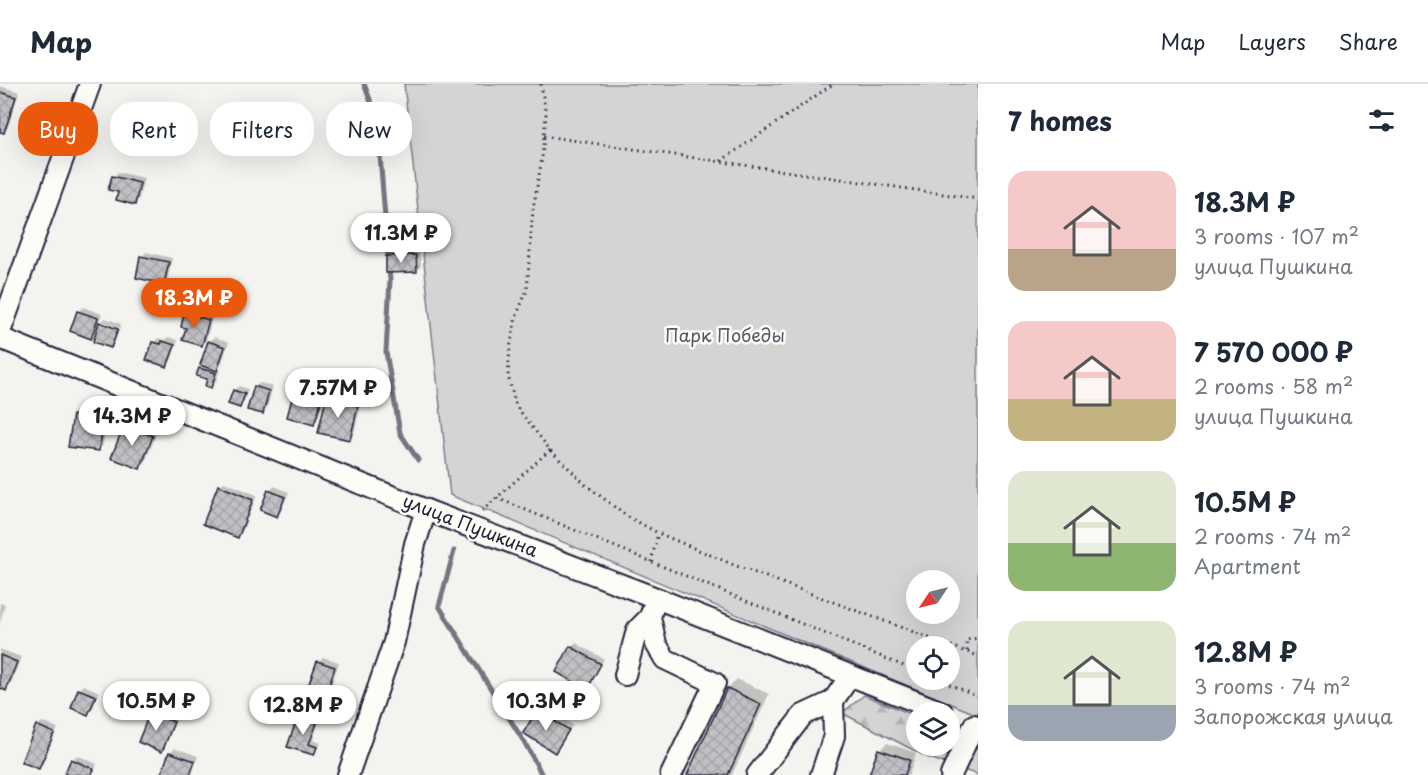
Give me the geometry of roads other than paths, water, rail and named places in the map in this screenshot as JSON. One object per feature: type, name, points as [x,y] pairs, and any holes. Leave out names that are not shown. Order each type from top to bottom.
[{"type":"street","points":[[0,332],[90,84]]},
{"type":"street","name":"улица Пушкина","points":[[0,338],[467,526],[656,598],[916,702]]},
{"type":"street","points":[[348,775],[394,642],[415,544],[428,510]]},
{"type":"street","points":[[625,675],[637,630],[650,617],[656,598]]},
{"type":"street","points":[[650,617],[656,644],[665,659],[715,683],[671,775]]},
{"type":"street","points":[[757,775],[803,716],[833,701],[850,676]]},
{"type":"street","points":[[821,775],[834,736],[833,701]]},
{"type":"street","points":[[951,775],[976,726],[960,720]]},
{"type":"waterway","points":[[364,84],[377,118],[390,280],[386,352],[400,433],[418,460]]},
{"type":"waterway","points":[[454,551],[439,606],[526,745],[542,775]]},
{"type":"park label","name":"Парк Победы","points":[[725,336]]}]
